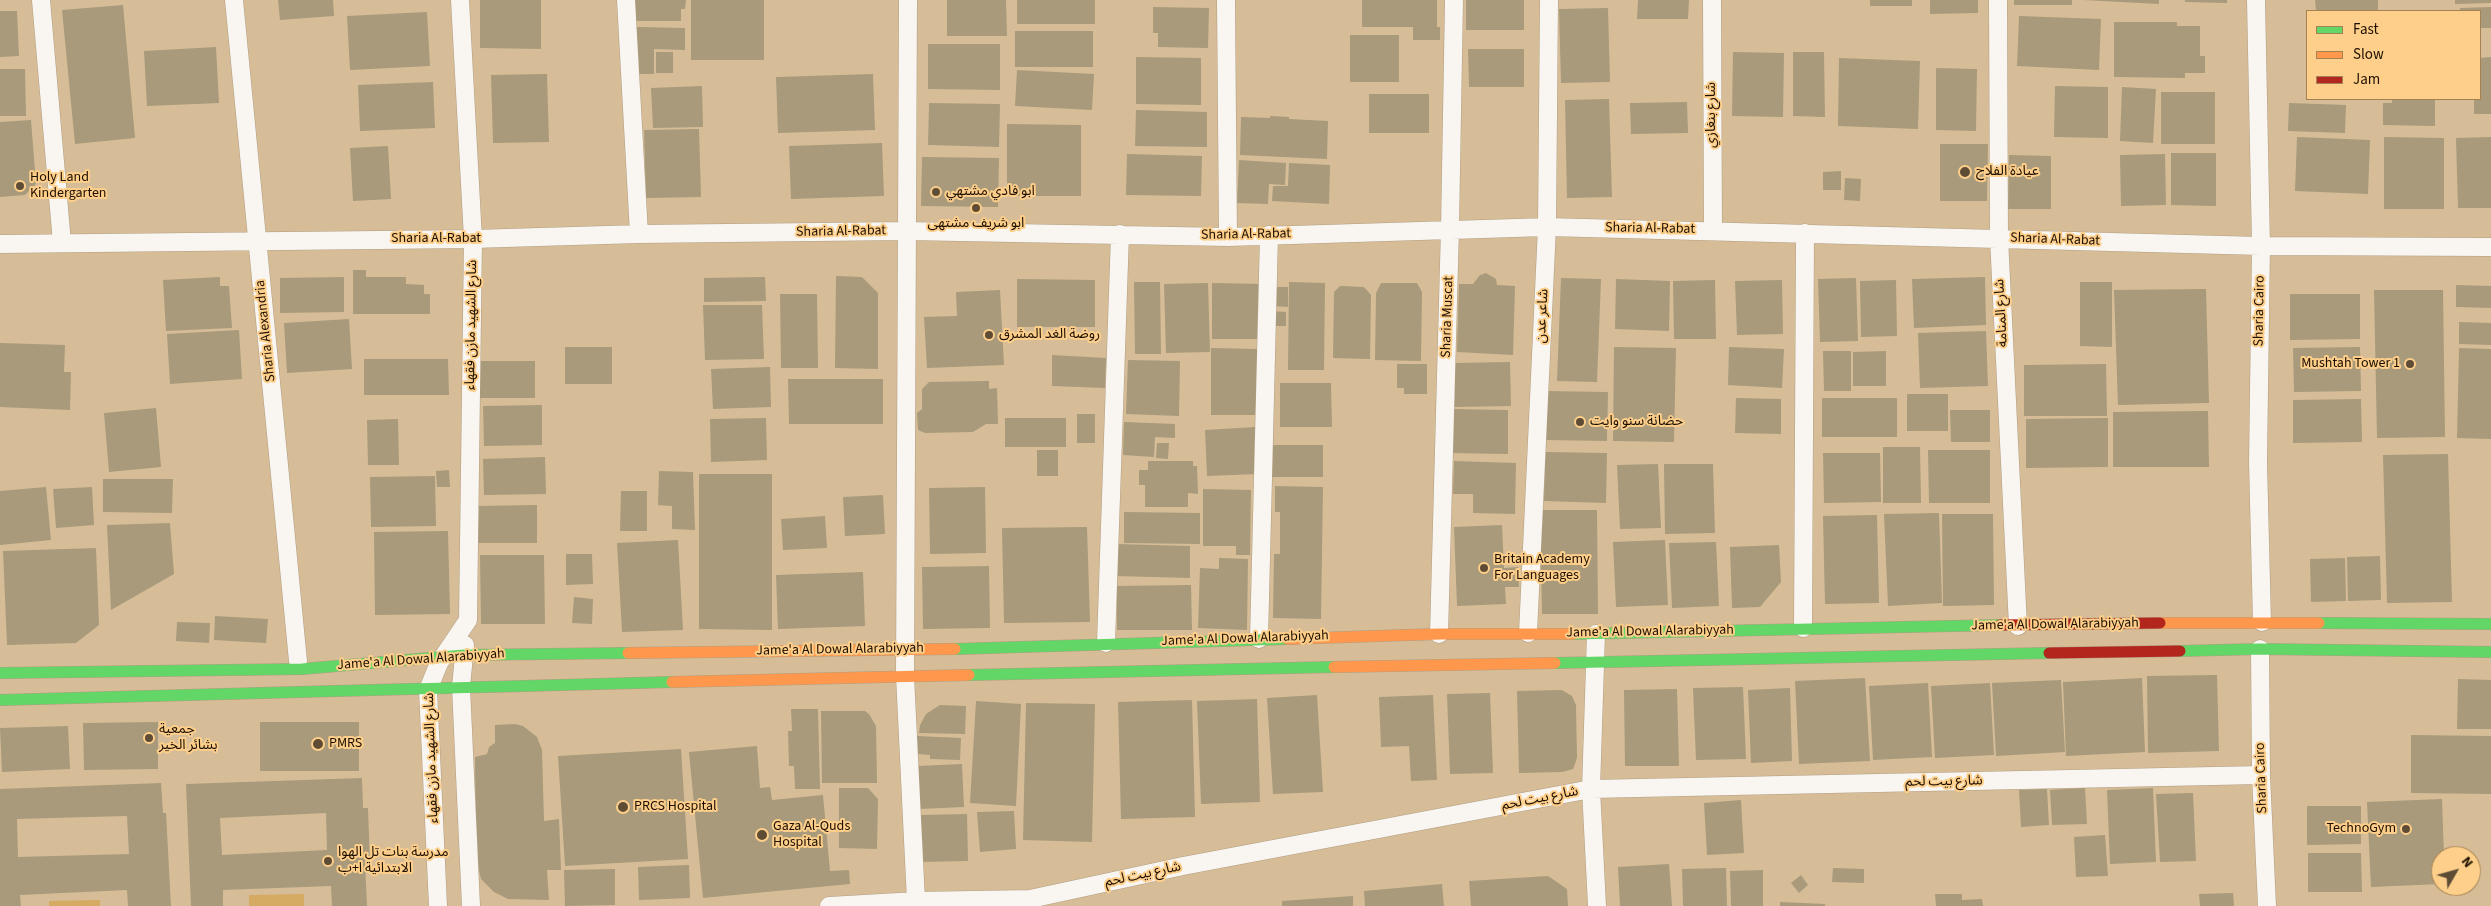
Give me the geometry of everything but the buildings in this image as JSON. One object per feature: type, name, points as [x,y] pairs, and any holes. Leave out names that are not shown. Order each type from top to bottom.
[{"type":"main road","name":"Jame'a Al Dowal Alarabiyyah","points":[[0,673],[302,669],[442,660],[464,655],[906,650],[1439,634],[1596,634],[1803,628],[2262,622],[2491,624]]},
{"type":"main road","name":"Jame'a Al Dowal Alarabiyyah","points":[[0,700],[905,676],[1594,664],[2260,649],[2491,652]]},
{"type":"street","points":[[41,0],[62,243]]},
{"type":"street","name":"Sharia Alexandria","points":[[234,0],[298,662]]},
{"type":"street","name":"شارع الشهيد مازن فقهاء","points":[[460,0],[473,239],[468,620],[461,687],[471,906]]},
{"type":"street","points":[[626,0],[639,234]]},
{"type":"street","points":[[908,0],[905,231],[905,676],[916,901]]},
{"type":"street","points":[[1226,0],[1228,237]]},
{"type":"street","name":"Sharia Muscat","points":[[1439,634],[1454,0]]},
{"type":"street","name":"شاعر عدن","points":[[1528,633],[1547,226],[1549,0]]},
{"type":"street","name":"شارع بنغازي","points":[[1712,0],[1713,230]]},
{"type":"street","name":"شارع المنامة","points":[[1998,0],[1999,238],[2018,626]]},
{"type":"street","name":"Sharia Cairo","points":[[2256,0],[2261,246],[2258,462],[2262,622]]},
{"type":"street","name":"Sharia Al-Rabat","points":[[0,244],[473,239],[639,234],[905,231],[1228,237],[1547,226],[2261,246],[2491,247]]},
{"type":"street","points":[[1803,628],[1805,233]]},
{"type":"street","points":[[1106,643],[1120,234]]},
{"type":"street","points":[[1259,639],[1269,235]]},
{"type":"street","name":"شارع الشهيد مازن فقهاء","points":[[438,906],[428,690],[442,660],[468,620]]},
{"type":"street","points":[[1596,634],[1591,789],[1597,906]]},
{"type":"street","name":"Sharia Cairo","points":[[2260,649],[2261,775],[2267,906]]},
{"type":"street","name":"شارع بيت لحم","points":[[829,906],[916,901],[1030,903],[1182,866],[1591,789],[2261,775]]},
{"type":"shaded area","points":[[304,894],[304,906],[249,906],[249,895]]},
{"type":"shaded area","points":[[100,900],[100,906],[49,906],[49,901]]},
{"type":"traffic: fast","points":[[2319,623],[2491,624]]},
{"type":"traffic: fast","points":[[1573,634],[2000,625]]},
{"type":"traffic: fast","points":[[955,649],[1287,639]]},
{"type":"traffic: fast","points":[[2180,651],[2260,649],[2491,652]]},
{"type":"traffic: fast","points":[[0,673],[302,669],[464,655],[628,653]]},
{"type":"traffic: fast","points":[[1555,663],[2049,653]]},
{"type":"traffic: fast","points":[[969,675],[1334,667]]},
{"type":"traffic: fast","points":[[0,700],[672,682]]},
{"type":"traffic: slow","points":[[2160,623],[2319,623]]},
{"type":"traffic: slow","points":[[1287,639],[1439,634],[1573,634]]},
{"type":"traffic: slow","points":[[628,653],[955,649]]},
{"type":"traffic: slow","points":[[1334,667],[1555,663]]},
{"type":"traffic: slow","points":[[672,682],[969,675]]},
{"type":"traffic: jam","points":[[2000,625],[2160,623]]},
{"type":"traffic: jam","points":[[2049,653],[2180,651]]},
{"type":"place","name":"عيادة الفلاح","points":[[1965,172]]},
{"type":"place","name":"Holy Land Kindergarten","points":[[20,186]]},
{"type":"place","name":"ابو فادي مشتهي","points":[[936,192]]},
{"type":"place","name":"ابو شريف مشتهى","points":[[976,208]]},
{"type":"place","name":"روضة الغد المشرق","points":[[989,335]]},
{"type":"place","name":"Mushtah Tower 1","points":[[2410,364]]},
{"type":"place","name":"حضانة سنو وايت","points":[[1580,422]]},
{"type":"place","name":"Britain Academy For Languages","points":[[1484,568]]},
{"type":"place","name":"جمعية بشائر الخير","points":[[149,738]]},
{"type":"place","name":"PMRS","points":[[318,744]]},
{"type":"place","name":"PRCS Hospital","points":[[623,807]]},
{"type":"place","name":"TechnoGym","points":[[2406,829]]},
{"type":"place","name":"Gaza Al-Quds Hospital","points":[[762,835]]},
{"type":"place","name":"مدرسة بنات تل الهوا الابتدائية ا+ب","points":[[328,861]]}]
